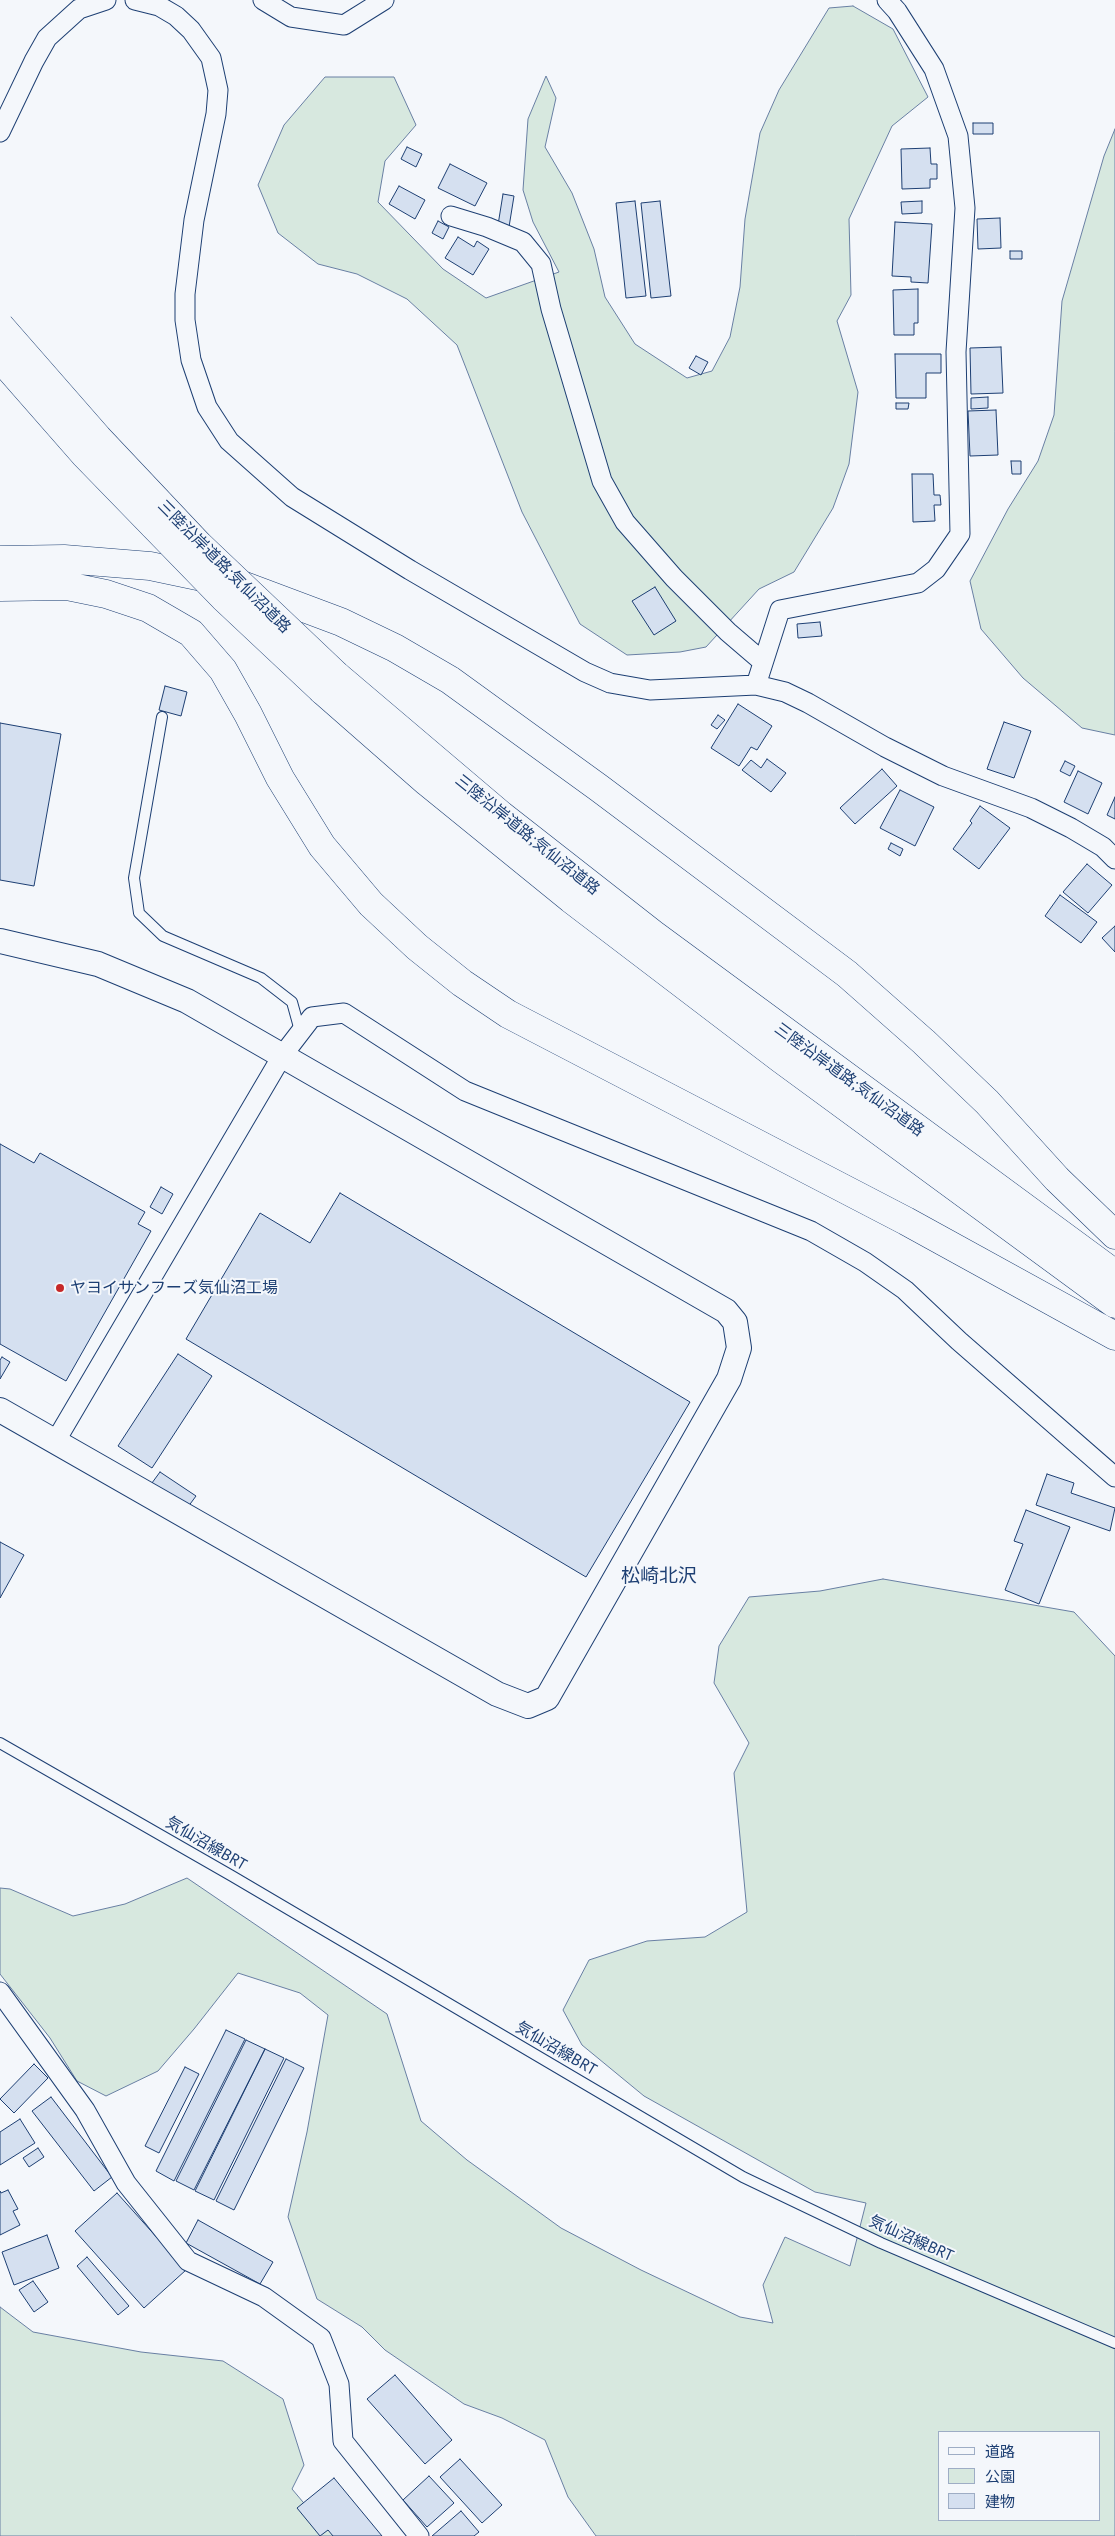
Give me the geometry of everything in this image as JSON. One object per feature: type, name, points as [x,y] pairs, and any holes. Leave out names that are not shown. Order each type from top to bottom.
[{"type":"highway","name":"三陸沿岸道路;気仙沼道路","points":[[0,326],[98,438],[426,782],[571,899],[781,1059],[1115,1304]]},
{"type":"highway","name":"三陸沿岸道路;気仙沼道路","points":[[0,358],[92,462],[224,598],[653,934],[1115,1274]]},
{"type":"highway","points":[[0,560],[64,559],[150,566],[245,586],[341,622],[396,648],[450,680],[599,788],[847,974],[924,1042],[987,1102],[1058,1179],[1115,1235]]},
{"type":"highway","points":[[0,587],[67,586],[106,594],[148,608],[191,633],[223,670],[248,714],[280,778],[322,846],[371,904],[417,947],[462,983],[508,1014],[906,1221],[1115,1336]]},
{"type":"street","points":[[0,132],[47,38],[79,9],[106,0]]},
{"type":"street","points":[[135,0],[159,6],[176,16],[191,30],[211,58],[218,90],[216,114],[194,220],[185,294],[185,320],[191,360],[207,407],[229,441],[292,497],[410,570],[585,672],[610,683],[650,690],[756,685],[785,692],[885,747],[943,776],[1030,808],[1071,828],[1103,847],[1115,859]]},
{"type":"street","points":[[262,0],[291,17],[344,25],[384,0]]},
{"type":"street","points":[[756,685],[780,610],[918,583],[936,569],[960,534],[956,352],[966,208],[958,136],[934,68],[897,11],[887,0]]},
{"type":"street","points":[[451,216],[487,226],[523,242],[541,264],[551,310],[602,481],[625,522],[674,578],[728,632],[763,662]]},
{"type":"street","points":[[0,942],[98,964],[188,1001],[726,1311],[734,1322],[739,1348],[729,1379],[547,1698],[528,1706],[497,1694],[0,1410]]},
{"type":"street","points":[[55,1442],[282,1056],[312,1017],[344,1013],[465,1091],[811,1232],[866,1262],[904,1290],[958,1341],[1115,1478]]},
{"type":"street","points":[[0,1992],[85,2110],[126,2183],[188,2261],[264,2297],[321,2338],[339,2384],[343,2441],[420,2536]]},
{"type":"lane","points":[[162,717],[134,878],[140,913],[162,936],[261,978],[292,1002],[300,1031]]},
{"type":"lane","name":"気仙沼線BRT","points":[[0,1744],[232,1876],[744,2177],[881,2243],[1115,2343]]},
{"type":"green space","points":[[853,6],[893,29],[928,97],[892,126],[849,219],[851,295],[837,321],[858,392],[849,464],[833,508],[794,572],[759,589],[706,647],[680,652],[627,655],[580,624],[522,512],[457,345],[407,299],[357,274],[318,264],[278,233],[258,185],[284,125],[325,77],[394,77],[416,125],[385,161],[378,202],[443,269],[486,298],[559,272],[533,222],[523,190],[528,119],[546,76],[556,98],[545,147],[572,193],[594,249],[605,297],[635,344],[687,378],[712,371],[730,337],[740,287],[745,219],[760,133],[779,90],[829,8]]},
{"type":"green space","points":[[1115,129],[1115,735],[1082,728],[1023,678],[981,629],[970,581],[1008,509],[1038,461],[1054,415],[1062,301],[1104,156]]},
{"type":"green space","points":[[883,1579],[1074,1612],[1115,1656],[1115,2536],[596,2536],[568,2497],[545,2440],[502,2418],[464,2404],[385,2350],[362,2327],[317,2299],[288,2217],[307,2132],[328,2015],[300,1993],[238,1973],[158,2071],[106,2096],[77,2081],[50,2038],[0,1974],[0,1888],[10,1889],[73,1916],[125,1904],[187,1878],[387,2014],[421,2121],[467,2160],[561,2228],[641,2270],[740,2317],[773,2323],[763,2285],[785,2237],[850,2266],[866,2203],[815,2192],[644,2096],[582,2045],[563,2010],[589,1960],[647,1941],[705,1937],[747,1912],[734,1773],[749,1743],[714,1683],[719,1646],[749,1597],[820,1591]]},
{"type":"green space","points":[[0,2307],[33,2332],[141,2352],[223,2361],[283,2399],[304,2465],[292,2489],[319,2521],[347,2536],[0,2536]]},
{"type":"building","points":[[973,123],[993,123],[993,134],[973,134]]},
{"type":"building","points":[[407,147],[422,154],[416,167],[401,159]]},
{"type":"building","points":[[930,148],[931,164],[937,164],[937,179],[930,179],[930,188],[902,189],[901,149]]},
{"type":"building","points":[[450,164],[487,183],[475,206],[438,188]]},
{"type":"building","points":[[399,186],[425,200],[415,219],[389,204]]},
{"type":"building","points":[[503,194],[514,196],[509,227],[498,225]]},
{"type":"building","points":[[635,201],[646,296],[626,298],[616,203]]},
{"type":"building","points":[[660,201],[671,296],[651,298],[641,203]]},
{"type":"building","points":[[922,201],[922,213],[902,214],[901,202]]},
{"type":"building","points":[[1000,218],[1001,248],[978,249],[977,219]]},
{"type":"building","points":[[438,221],[449,227],[443,239],[432,233]]},
{"type":"building","points":[[895,222],[932,224],[928,283],[911,282],[911,277],[892,276]]},
{"type":"building","points":[[458,237],[474,247],[477,241],[489,249],[473,275],[445,258]]},
{"type":"building","points":[[1010,251],[1022,251],[1022,259],[1010,259]]},
{"type":"building","points":[[918,289],[918,323],[914,323],[914,335],[894,335],[893,290]]},
{"type":"building","points":[[1001,347],[1003,393],[971,394],[970,348]]},
{"type":"building","points":[[895,354],[941,354],[941,373],[926,373],[926,398],[896,398]]},
{"type":"building","points":[[696,356],[708,362],[701,375],[689,368]]},
{"type":"building","points":[[988,397],[988,408],[971,409],[971,398]]},
{"type":"building","points":[[896,403],[909,403],[908,409],[896,409]]},
{"type":"building","points":[[996,410],[998,455],[970,456],[968,411]]},
{"type":"building","points":[[1011,461],[1021,461],[1021,474],[1012,474]]},
{"type":"building","points":[[912,474],[933,474],[934,495],[940,495],[941,505],[934,505],[935,521],[913,522]]},
{"type":"building","points":[[655,587],[676,621],[654,635],[632,601]]},
{"type":"building","points":[[820,622],[822,636],[798,638],[797,624]]},
{"type":"building","points":[[165,686],[187,692],[181,716],[159,710]]},
{"type":"building","points":[[738,704],[772,726],[757,750],[751,747],[739,766],[711,748]]},
{"type":"building","points":[[718,715],[725,720],[717,729],[711,725]]},
{"type":"building","points":[[1004,722],[1031,731],[1014,778],[987,769]]},
{"type":"building","points":[[0,723],[61,734],[34,886],[0,880]]},
{"type":"building","points":[[767,759],[786,773],[771,792],[742,770],[751,760],[761,768]]},
{"type":"building","points":[[1065,761],[1075,766],[1070,776],[1060,771]]},
{"type":"building","points":[[882,769],[897,786],[855,824],[840,808]]},
{"type":"building","points":[[1078,771],[1102,783],[1088,814],[1064,802]]},
{"type":"building","points":[[900,790],[934,807],[915,846],[880,828]]},
{"type":"building","points":[[1115,797],[1115,819],[1107,815]]},
{"type":"building","points":[[980,806],[1010,828],[979,869],[953,849],[972,823],[970,821]]},
{"type":"building","points":[[891,843],[903,849],[900,856],[888,849]]},
{"type":"building","points":[[1087,864],[1112,885],[1088,913],[1063,892]]},
{"type":"building","points":[[1060,895],[1097,922],[1081,943],[1045,916]]},
{"type":"building","points":[[1115,926],[1115,952],[1102,938]]},
{"type":"building","name":"ヤヨイサンフーズ気仙沼工場","points":[[0,1144],[34,1163],[40,1153],[145,1212],[138,1224],[151,1231],[66,1381],[0,1344]]},
{"type":"building","points":[[161,1187],[173,1194],[162,1214],[150,1207]]},
{"type":"building","points":[[340,1193],[690,1402],[586,1577],[186,1339],[260,1213],[310,1243]]},
{"type":"building","points":[[178,1354],[212,1376],[152,1468],[118,1446]]},
{"type":"building","points":[[2,1357],[10,1362],[0,1379],[0,1360]]},
{"type":"building","points":[[160,1472],[196,1496],[185,1511],[149,1487]]},
{"type":"building","points":[[1047,1474],[1074,1483],[1071,1493],[1115,1508],[1110,1531],[1036,1505]]},
{"type":"building","points":[[1026,1510],[1070,1527],[1039,1604],[1005,1590],[1023,1544],[1014,1541]]},
{"type":"building","points":[[0,1542],[24,1555],[0,1598]]},
{"type":"building","points":[[226,2030],[245,2039],[174,2181],[156,2171]]},
{"type":"building","points":[[246,2040],[265,2049],[194,2190],[176,2181]]},
{"type":"building","points":[[265,2049],[284,2058],[214,2200],[195,2191]]},
{"type":"building","points":[[286,2059],[304,2068],[234,2210],[216,2201]]},
{"type":"building","points":[[34,2064],[48,2078],[14,2113],[0,2099]]},
{"type":"building","points":[[185,2067],[199,2074],[159,2153],[145,2146]]},
{"type":"building","points":[[51,2097],[112,2177],[94,2191],[32,2111]]},
{"type":"building","points":[[20,2119],[35,2143],[0,2165],[0,2132]]},
{"type":"building","points":[[38,2148],[44,2157],[29,2167],[23,2158]]},
{"type":"building","points":[[8,2190],[18,2209],[13,2211],[20,2225],[0,2235],[0,2191],[1,2193]]},
{"type":"building","points":[[117,2193],[186,2270],[144,2308],[75,2231]]},
{"type":"building","points":[[198,2220],[273,2262],[260,2284],[186,2243]]},
{"type":"building","points":[[47,2235],[59,2268],[14,2285],[2,2252]]},
{"type":"building","points":[[87,2257],[129,2306],[118,2315],[77,2266]]},
{"type":"building","points":[[33,2281],[48,2302],[34,2312],[19,2290]]},
{"type":"building","points":[[395,2375],[452,2440],[425,2464],[367,2399]]},
{"type":"building","points":[[460,2459],[502,2505],[482,2523],[440,2477]]},
{"type":"building","points":[[429,2476],[454,2503],[427,2527],[403,2500]]},
{"type":"building","points":[[334,2478],[382,2536],[333,2536],[328,2530],[320,2536],[297,2508]]},
{"type":"building","points":[[461,2511],[479,2532],[474,2536],[432,2536]]},
{"type":"place","name":"ヤヨイサンフーズ気仙沼工場","points":[[60,1288]]},
{"type":"district","name":"松崎北沢","points":[[659,1577]]}]
